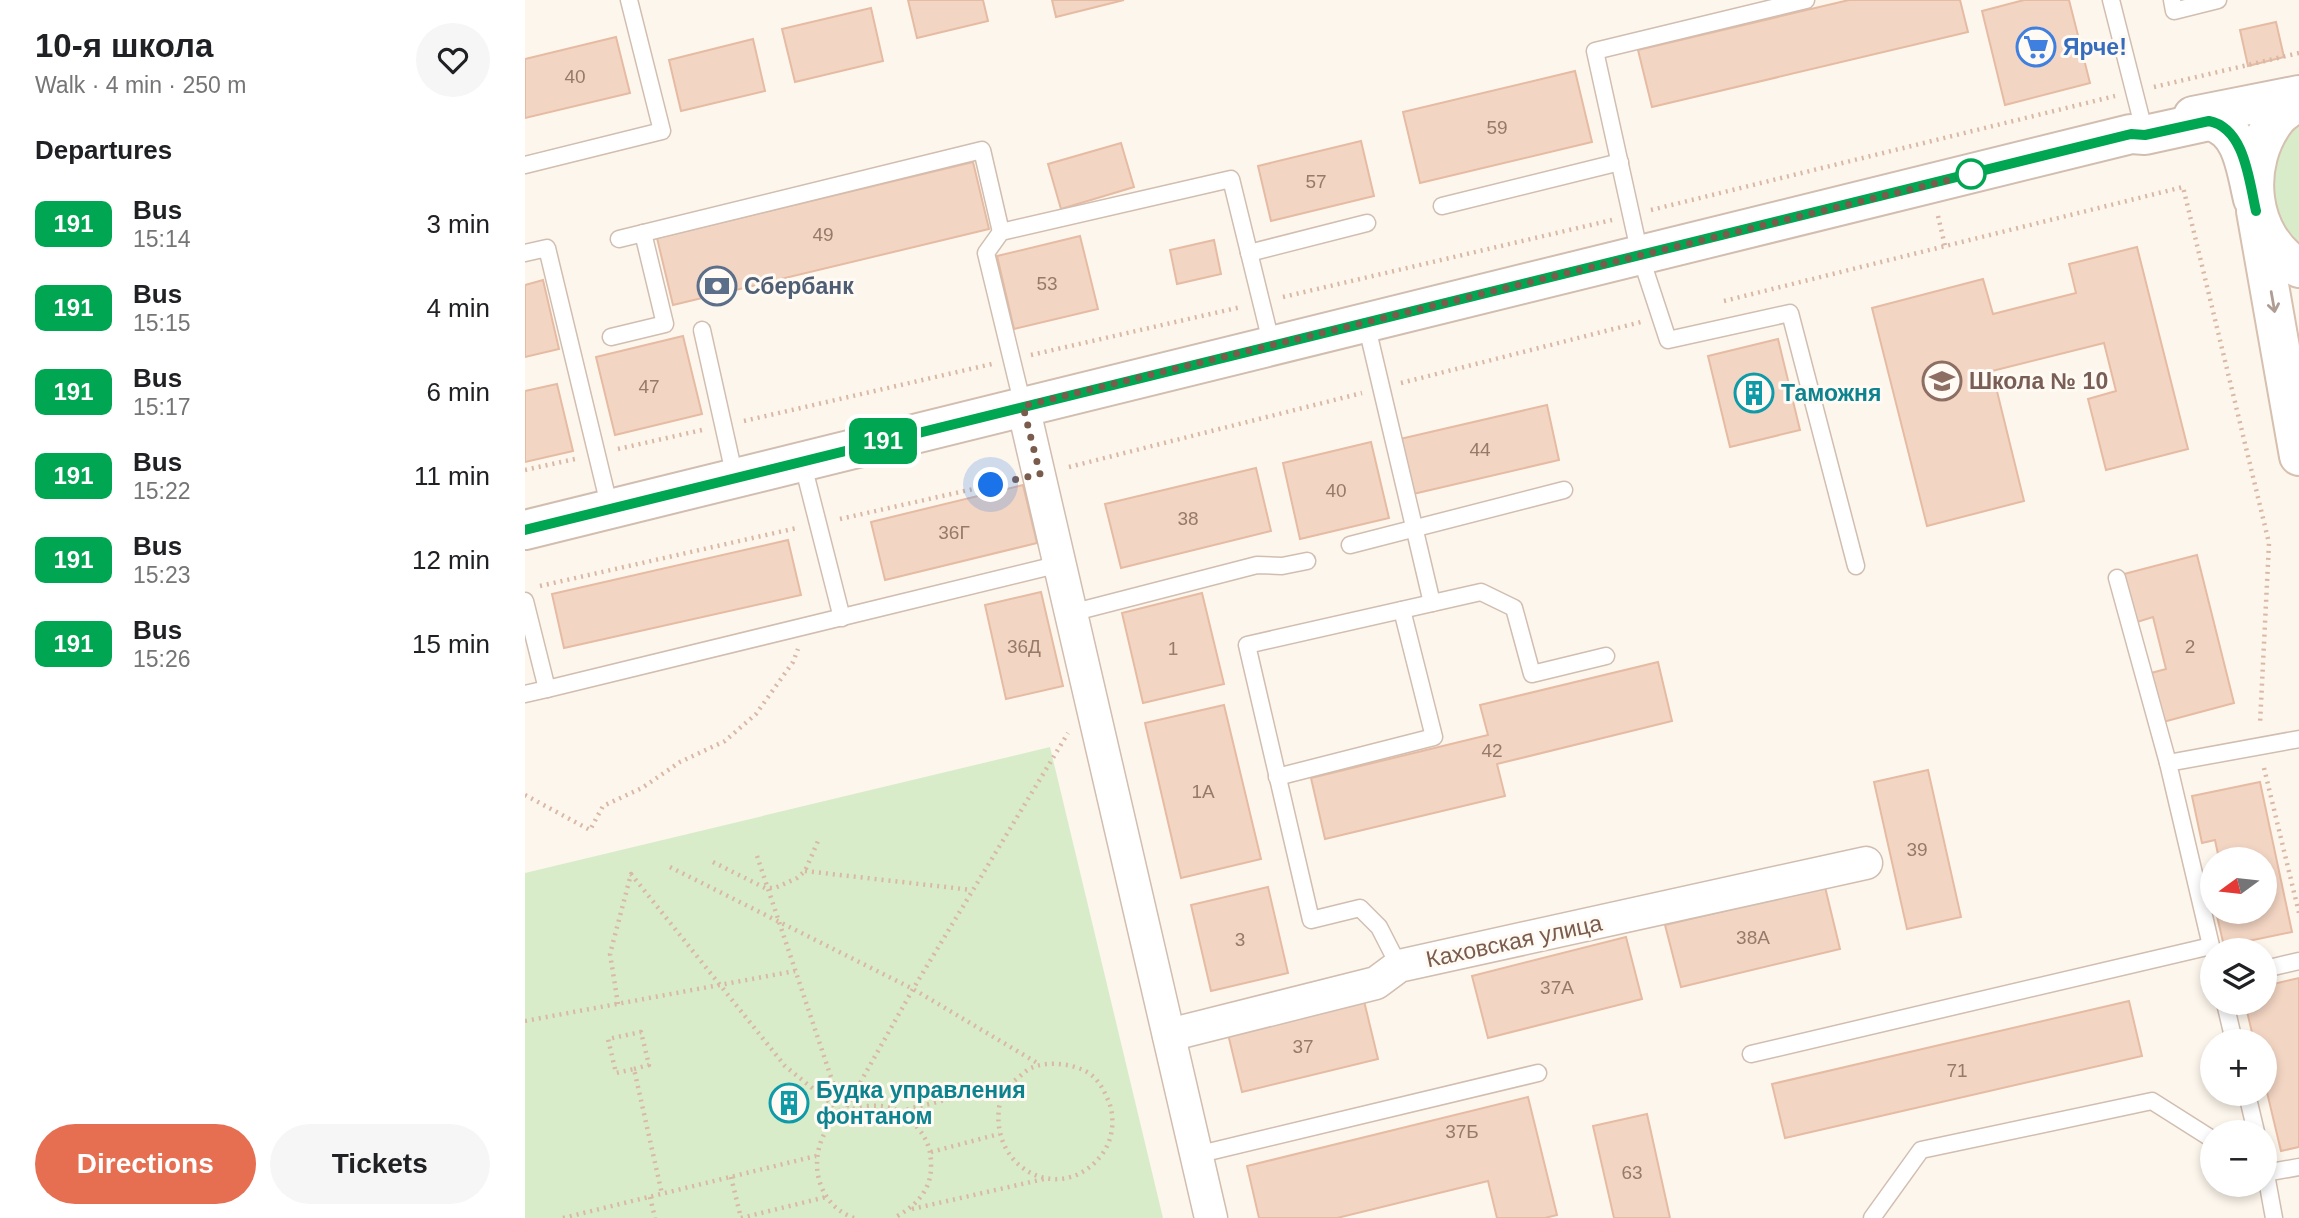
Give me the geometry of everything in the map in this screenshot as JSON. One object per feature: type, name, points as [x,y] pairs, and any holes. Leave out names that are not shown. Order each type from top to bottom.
[{"type":"street","points":[[525,530],[1640,255],[2136,117],[2299,95]]},
{"type":"street","points":[[2299,101],[2278,117],[2259,149],[2253,178],[2256,211],[2270,241],[2299,268]]},
{"type":"street","points":[[2136,117],[2145,135],[2209,121],[2218,122],[2230,131],[2237,143],[2292,356],[2299,456]]},
{"type":"street","points":[[1023,406],[1211,1218]]},
{"type":"street","name":"Каховская улица","points":[[1168,1035],[1376,983],[1399,966],[1865,863]]},
{"type":"lane","points":[[525,165],[663,131],[629,0]]},
{"type":"lane","points":[[1806,0],[1595,51],[1640,255],[1668,340],[1790,313],[1856,566]]},
{"type":"lane","points":[[2111,0],[2136,117]]},
{"type":"lane","points":[[2172,0],[2174,11],[2218,0]]},
{"type":"lane","points":[[619,239],[982,150],[1001,232]]},
{"type":"lane","points":[[1442,206],[1620,162]]},
{"type":"lane","points":[[1023,406],[986,253],[1001,232],[1231,179],[1272,346]]},
{"type":"lane","points":[[1249,253],[1367,223]]},
{"type":"lane","points":[[611,337],[665,324],[643,233]]},
{"type":"lane","points":[[525,253],[547,248],[610,509]]},
{"type":"lane","points":[[1366,323],[1432,603]]},
{"type":"lane","points":[[702,330],[736,478]]},
{"type":"lane","points":[[802,461],[842,618]]},
{"type":"lane","points":[[1350,545],[1564,490]]},
{"type":"lane","points":[[1071,613],[1257,565],[1282,566],[1307,561]]},
{"type":"lane","points":[[525,694],[1060,564]]},
{"type":"lane","points":[[2117,578],[2168,763],[2210,938]]},
{"type":"lane","points":[[1399,966],[1379,927],[1360,908],[1311,920],[1247,645],[1481,592],[1514,608],[1532,674],[1606,656]]},
{"type":"lane","points":[[525,601],[547,690]]},
{"type":"lane","points":[[1277,777],[1434,737],[1402,610]]},
{"type":"lane","points":[[2168,763],[2299,739]]},
{"type":"lane","points":[[1751,1054],[2200,951]]},
{"type":"lane","points":[[2277,966],[2299,961]]},
{"type":"lane","points":[[1196,1154],[1538,1073]]},
{"type":"lane","points":[[1872,1218],[1921,1150],[2152,1101],[2200,1131]]},
{"type":"lane","points":[[2277,1170],[2299,1167]]},
{"type":"lane","points":[[2270,1197],[2274,1218]]},
{"type":"path","points":[[734,423],[1631,215],[2136,117],[2299,53]]},
{"type":"path","points":[[1715,304],[2183,187],[2269,543],[2259,746],[2299,914]]},
{"type":"path","points":[[1391,385],[1648,321]]},
{"type":"path","points":[[538,586],[1040,474],[1364,392]]},
{"type":"path","points":[[525,470],[708,429]]},
{"type":"path","points":[[525,795],[590,830],[603,806],[642,788],[680,762],[725,741],[756,714],[793,663],[807,626]]},
{"type":"path","points":[[843,1114],[912,989],[1090,696]]},
{"type":"path","points":[[713,862],[768,888],[775,888],[797,878],[805,871],[818,841]]},
{"type":"path","points":[[757,856],[843,1114]]},
{"type":"path","points":[[670,867],[912,989],[1040,1065]]},
{"type":"path","points":[[805,871],[972,890]]},
{"type":"path","points":[[618,1004],[610,954],[631,874],[785,1066],[843,1114]]},
{"type":"path","points":[[525,1021],[795,971]]},
{"type":"path","points":[[641,1032],[649,1065],[634,1069],[616,1073],[608,1039],[641,1032]]},
{"type":"path","points":[[894,1218],[911,1209],[1045,1178],[1068,1178],[1087,1170],[1104,1152],[1112,1132],[1113,1112],[1102,1086],[1087,1072],[1054,1063],[1027,1070],[1010,1084],[999,1105],[999,1134],[1006,1152],[1021,1168],[1045,1178]]},
{"type":"path","points":[[634,1069],[662,1194]]},
{"type":"path","points":[[900,1111],[1010,1084]]},
{"type":"path","points":[[854,1218],[834,1207],[826,1197],[817,1179],[816,1156],[823,1134],[832,1122],[859,1107],[880,1105],[900,1111],[922,1131],[931,1152],[931,1173],[925,1192],[911,1209]]},
{"type":"path","points":[[931,1152],[999,1134]]},
{"type":"path","points":[[563,1218],[583,1216],[816,1156]]},
{"type":"path","points":[[731,1177],[741,1218],[826,1197]]},
{"type":"path","points":[[650,1197],[655,1218]]},
{"type":"green space","points":[[2299,119],[2299,255],[2265,195],[2273,147]]},
{"type":"green space","points":[[1050,747],[1163,1218],[525,1218],[525,873]]},
{"type":"building","points":[[908,0],[983,0],[988,21],[917,38]]},
{"type":"building","points":[[1052,0],[1124,0],[1056,17]]},
{"type":"building","points":[[1849,0],[1960,0],[1968,32],[1652,107],[1638,50]]},
{"type":"building","name":"Ярче!","points":[[2024,0],[2069,0],[2090,83],[2005,105],[1982,11]]},
{"type":"building","points":[[871,8],[883,61],[795,82],[782,29]]},
{"type":"building","points":[[2276,22],[2284,57],[2248,66],[2240,30]]},
{"type":"building","points":[[616,37],[630,93],[525,118],[525,59]]},
{"type":"building","points":[[753,39],[765,91],[681,111],[669,60]]},
{"type":"building","points":[[1575,71],[1592,142],[1420,183],[1403,112]]},
{"type":"building","points":[[1361,141],[1374,196],[1271,221],[1258,166]]},
{"type":"building","points":[[1121,143],[1134,187],[1061,209],[1048,164]]},
{"type":"building","points":[[973,162],[989,229],[673,305],[657,238]]},
{"type":"building","points":[[1080,236],[1098,309],[1014,329],[997,256]]},
{"type":"building","points":[[1214,240],[1221,274],[1177,284],[1170,250]]},
{"type":"building","name":"Школа № 10","points":[[2137,247],[2188,449],[2106,470],[2088,399],[2116,391],[2104,343],[1992,371],[2024,501],[1927,526],[1872,308],[1983,279],[1993,314],[2076,293],[2069,264]]},
{"type":"building","points":[[543,280],[559,349],[525,357],[525,285]]},
{"type":"building","points":[[683,336],[702,414],[615,435],[596,357]]},
{"type":"building","name":"Таможня","points":[[1778,339],[1800,430],[1730,447],[1708,356]]},
{"type":"building","points":[[557,384],[573,451],[525,462],[525,391]]},
{"type":"building","points":[[1547,405],[1559,460],[1413,494],[1400,439]]},
{"type":"building","points":[[1371,442],[1389,518],[1300,539],[1283,463]]},
{"type":"building","points":[[1256,468],[1271,531],[1121,568],[1105,504]]},
{"type":"building","points":[[1023,485],[1037,543],[885,580],[871,522]]},
{"type":"building","points":[[788,540],[801,595],[564,648],[552,594]]},
{"type":"building","points":[[2197,555],[2234,703],[2163,722],[2151,673],[2166,669],[2153,617],[2137,622],[2124,574]]},
{"type":"building","points":[[1041,592],[1063,686],[1006,699],[985,605]]},
{"type":"building","points":[[1202,593],[1224,684],[1143,703],[1122,613]]},
{"type":"building","points":[[1658,662],[1672,721],[1497,764],[1505,796],[1325,839],[1311,778],[1488,735],[1480,705]]},
{"type":"building","points":[[1224,705],[1261,859],[1181,878],[1145,723]]},
{"type":"building","points":[[1928,770],[1961,917],[1907,929],[1874,782]]},
{"type":"building","points":[[2260,782],[2274,847],[2216,847],[2215,840],[2202,843],[2192,796]]},
{"type":"building","points":[[2277,862],[2292,932],[2263,938],[2222,938],[2219,924],[2277,924]]},
{"type":"building","points":[[1268,887],[1288,973],[1211,991],[1191,905]]},
{"type":"building","points":[[1825,887],[1840,949],[1681,987],[1665,925]]},
{"type":"building","points":[[1626,937],[1642,999],[1488,1038],[1472,976]]},
{"type":"building","points":[[2299,978],[2299,1147],[2281,1151],[2277,1120],[2274,1120],[2270,1106],[2277,1106],[2277,1029],[2251,1029],[2248,1015],[2277,1015],[2277,983]]},
{"type":"building","points":[[1364,1001],[1378,1059],[1242,1092],[1228,1034]]},
{"type":"building","points":[[2129,1001],[2142,1056],[1785,1138],[1772,1084]]},
{"type":"building","name":"Будка управления фонтаном","points":[[789,1092],[800,1100],[790,1114],[778,1105]]},
{"type":"building","points":[[1528,1097],[1557,1215],[1545,1218],[1497,1218],[1488,1181],[1337,1218],[1259,1218],[1247,1166]]},
{"type":"building","points":[[1647,1114],[1670,1218],[1614,1218],[1593,1126]]},
{"type":"bus line","name":"191","points":[[525,530],[2131,134],[2145,135],[2209,121],[2218,122],[2230,131],[2237,143],[2256,211]]},
{"type":"place","name":"Ярче!","points":[[2036,47]]},
{"type":"place","name":"Сбербанк","points":[[717,286]]},
{"type":"place","name":"Школа № 10","points":[[1942,381]]},
{"type":"place","name":"Таможня","points":[[1754,393]]},
{"type":"place","name":"Будка управления фонтаном","points":[[789,1103]]},
{"type":"route","points":[[991,485],[1040,474],[1023,406],[1981,172],[1971,174]]}]
